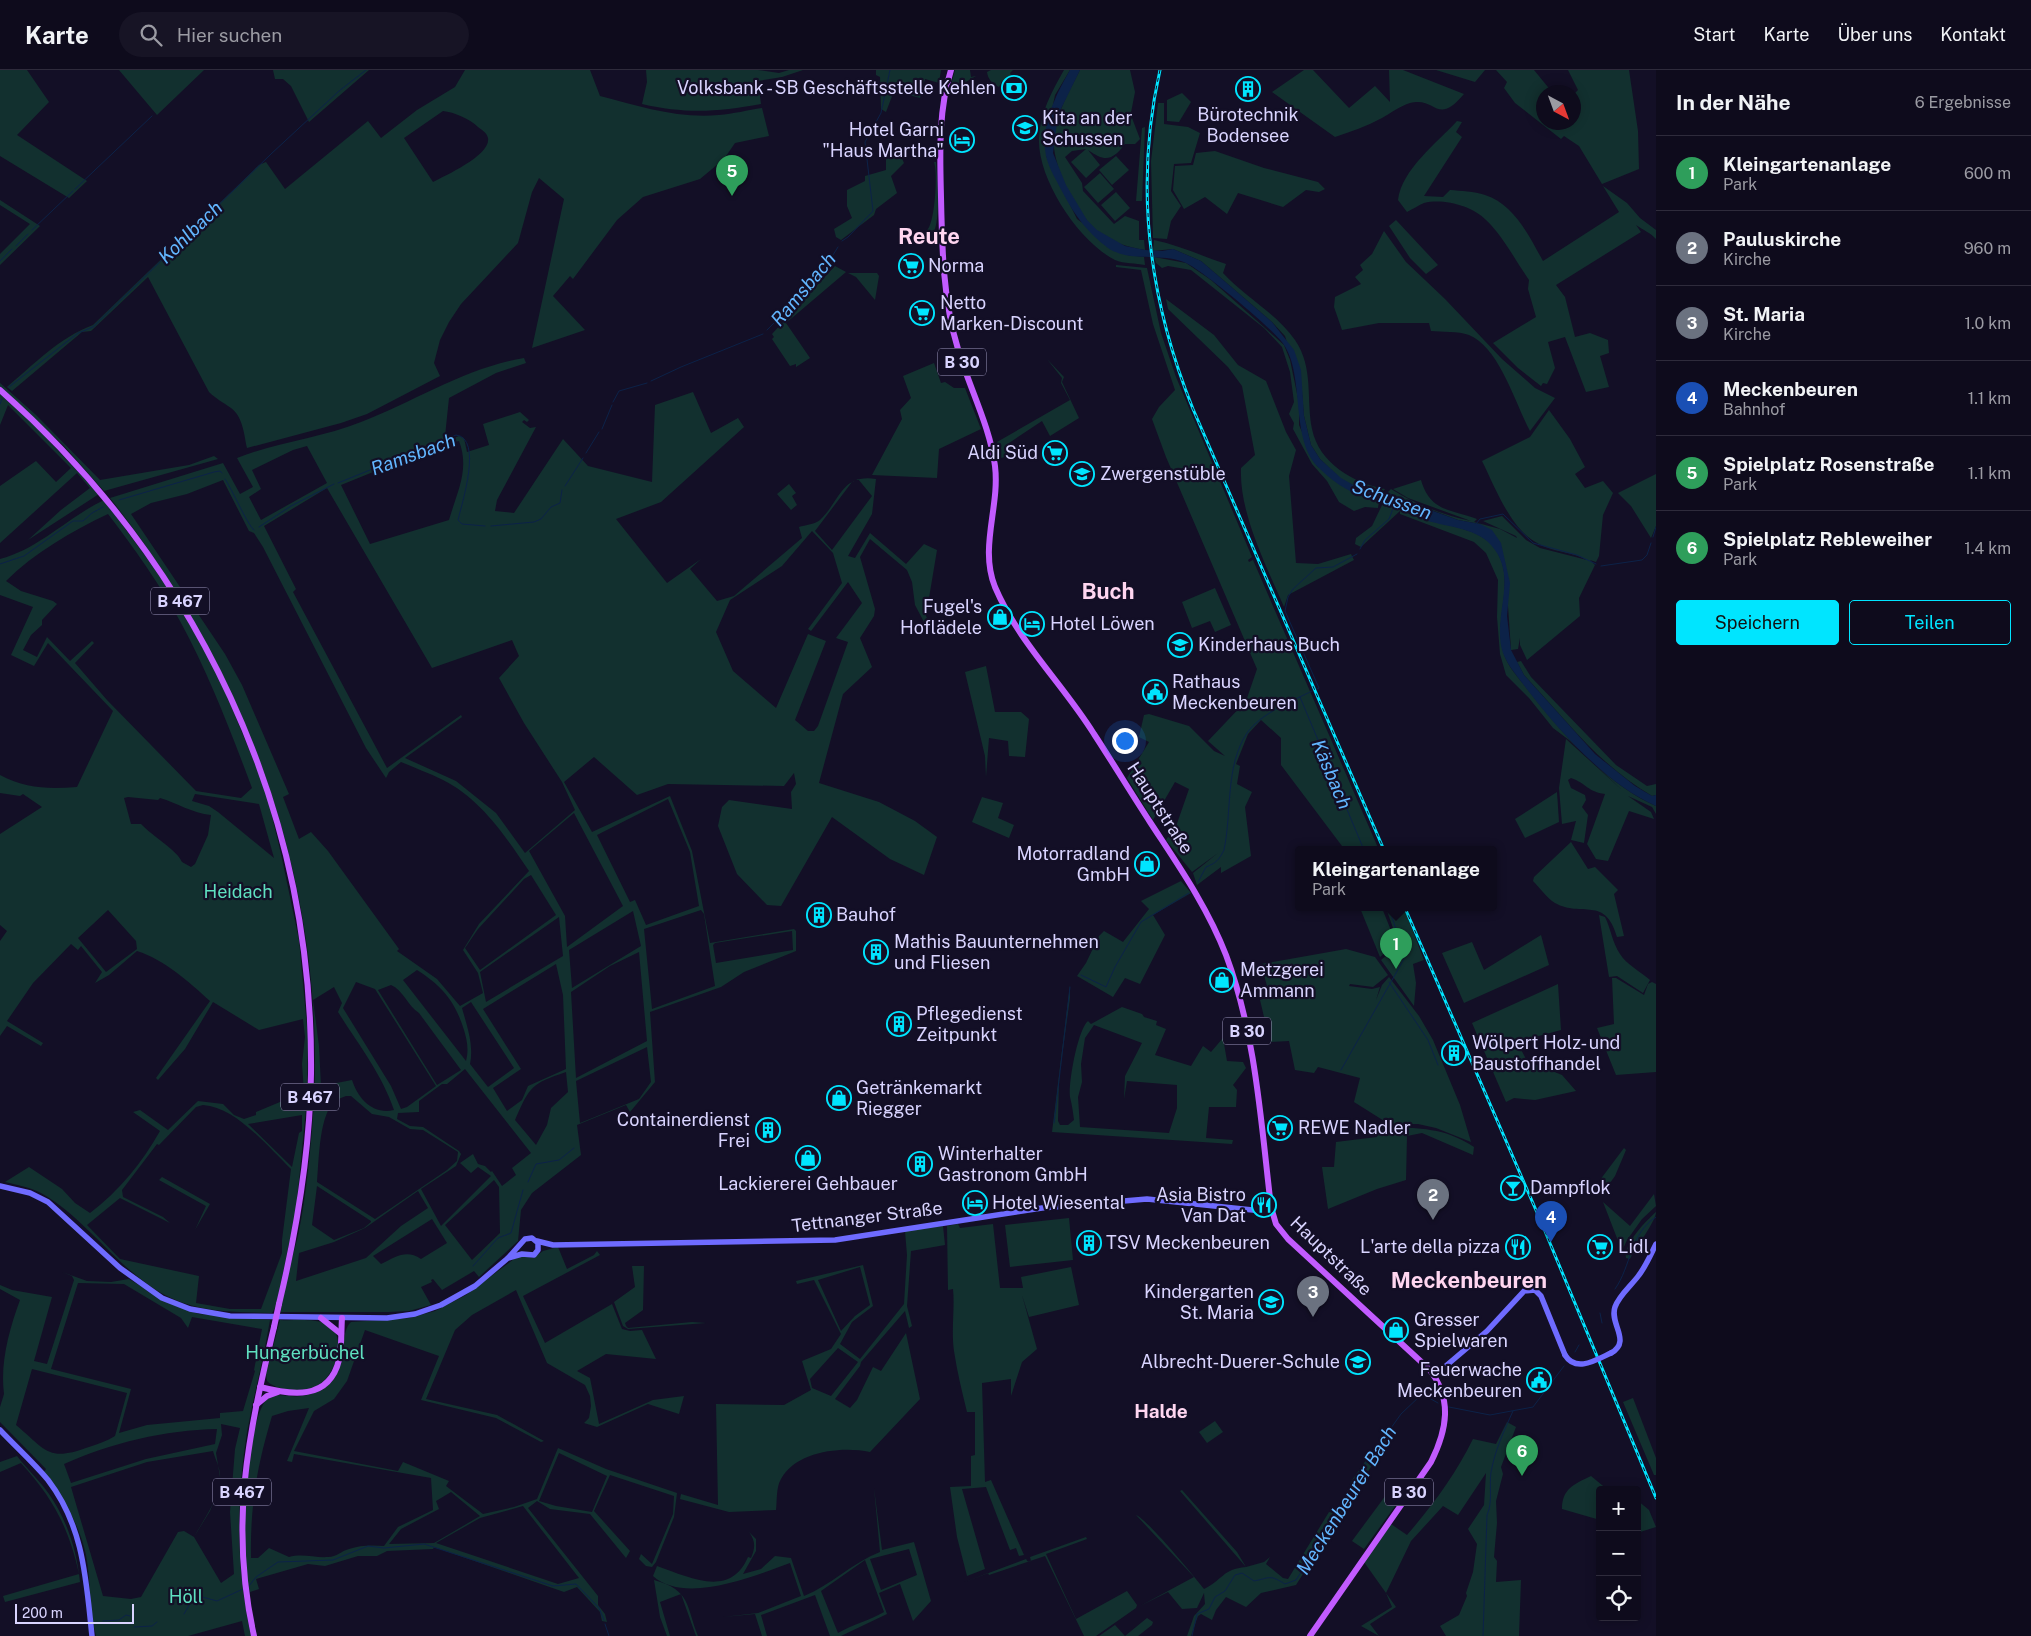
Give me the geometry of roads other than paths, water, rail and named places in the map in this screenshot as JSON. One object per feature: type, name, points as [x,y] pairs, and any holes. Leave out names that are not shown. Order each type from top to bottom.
[{"type":"main road","name":"Hauptstraße","points":[[951,70],[946,87],[940,143],[943,255],[948,307],[957,346],[988,437],[995,467],[988,547],[992,578],[1005,606],[1026,641],[1093,732],[1182,868],[1210,917],[1232,974],[1246,1027],[1256,1085],[1272,1212],[1276,1224],[1288,1239],[1434,1376]]},
{"type":"main road","name":"B 467","points":[[0,390],[55,441],[97,486],[144,547],[179,598],[217,667],[241,719],[271,798],[293,889],[307,988],[310,1093],[300,1201],[248,1440],[242,1501],[244,1581],[254,1636]]},
{"type":"main road","points":[[0,1186],[30,1193],[48,1202],[129,1275],[151,1291],[176,1304],[197,1311],[230,1316],[398,1317],[431,1310],[476,1286],[521,1246],[527,1238],[537,1241],[538,1250],[532,1256],[524,1254],[508,1258]]},
{"type":"main road","name":"Tettnanger Straße","points":[[537,1241],[553,1245],[823,1241],[1042,1208],[1147,1199],[1272,1212]]},
{"type":"main road","points":[[1434,1376],[1487,1332],[1520,1294],[1528,1289],[1536,1290],[1541,1296],[1565,1355],[1574,1364],[1580,1365],[1611,1353],[1619,1346],[1621,1337],[1614,1318],[1614,1309],[1640,1273],[1656,1244]]},
{"type":"main road","name":"Tettnanger Straße","points":[[538,1250],[553,1245]]},
{"type":"main road","points":[[521,1246],[524,1254]]},
{"type":"main road","points":[[321,1318],[341,1334]]},
{"type":"main road","points":[[260,1387],[278,1392],[306,1393],[327,1382],[337,1367],[342,1318]]},
{"type":"main road","name":"B 30","points":[[1310,1636],[1431,1462],[1440,1445],[1445,1432],[1445,1419],[1440,1388],[1434,1376]]},
{"type":"main road","points":[[256,1404],[278,1392]]},
{"type":"main road","points":[[0,1430],[47,1480],[71,1519],[84,1559],[92,1636]]},
{"type":"water","name":"Schussen","points":[[1070,70],[1080,70],[1058,115],[1053,153],[1066,185],[1087,220],[1097,230],[1125,246],[1145,250],[1162,251],[1173,249],[1201,261],[1272,322],[1294,350],[1301,370],[1304,416],[1311,445],[1320,459],[1341,478],[1364,491],[1389,493],[1458,520],[1480,524],[1492,530],[1501,543],[1510,583],[1507,616],[1511,650],[1524,675],[1595,754],[1635,786],[1652,796],[1656,795],[1656,806],[1619,784],[1585,755],[1553,721],[1510,667],[1503,653],[1500,639],[1504,583],[1503,570],[1499,557],[1491,545],[1477,534],[1422,519],[1392,506],[1356,494],[1333,480],[1318,467],[1309,455],[1300,424],[1294,373],[1290,358],[1278,337],[1238,301],[1186,263],[1167,258],[1126,255],[1117,252],[1101,243],[1083,224],[1068,203],[1051,171],[1047,161],[1045,145],[1045,134],[1050,111]]},
{"type":"waterway","name":"Kohlbach","points":[[9,387],[78,333],[93,327],[271,154],[339,91],[366,70]]},
{"type":"waterway","name":"Ramsbach","points":[[842,241],[873,211],[865,142],[881,113],[890,70]]},
{"type":"waterway","points":[[75,189],[152,116]]},
{"type":"waterway","points":[[32,230],[73,191]]},
{"type":"waterway","points":[[16,246],[28,234]]},
{"type":"waterway","name":"Ramsbach","points":[[767,330],[815,280],[838,247]]},
{"type":"waterway","points":[[0,261],[12,249]]},
{"type":"waterway","name":"Ramsbach","points":[[651,381],[763,334]]},
{"type":"waterway","name":"Ramsbach","points":[[613,402],[619,391],[647,383]]},
{"type":"waterway","name":"Kohlbach","points":[[0,404],[2,399]]},
{"type":"waterway","name":"Ramsbach","points":[[602,429],[612,405]]},
{"type":"waterway","name":"Ramsbach","points":[[586,453],[599,432]]},
{"type":"waterway","name":"Ramsbach","points":[[338,483],[456,435],[464,439],[468,447],[470,459],[469,472],[458,520],[462,524],[485,526]]},
{"type":"waterway","name":"Ramsbach","points":[[565,486],[583,458]]},
{"type":"waterway","name":"Ramsbach","points":[[119,500],[214,472],[220,471],[222,473]]},
{"type":"waterway","name":"Ramsbach","points":[[225,479],[254,530]]},
{"type":"waterway","name":"Ramsbach","points":[[259,527],[291,506],[334,484]]},
{"type":"waterway","name":"Ramsbach","points":[[491,526],[534,522],[541,519],[551,507],[560,503],[562,490]]},
{"type":"waterway","name":"Schussen","points":[[1360,549],[1365,540],[1389,519],[1394,506]]},
{"type":"waterway","name":"Ramsbach","points":[[0,564],[24,556],[73,521],[83,521],[103,507]]},
{"type":"waterway","points":[[1476,524],[1480,519],[1503,514],[1533,543],[1577,555],[1596,564]]},
{"type":"waterway","points":[[1653,537],[1656,527]]},
{"type":"waterway","points":[[1601,566],[1642,560],[1647,555],[1651,543]]},
{"type":"waterway","points":[[1317,689],[1319,688],[1285,611],[1288,597],[1293,589],[1316,568],[1333,567],[1357,554]]},
{"type":"waterway","points":[[1198,882],[1206,867],[1217,861],[1224,850],[1232,775],[1235,760],[1247,733],[1268,714],[1312,691]]},
{"type":"waterway","name":"Käsbach","points":[[1300,697],[1362,846]]},
{"type":"waterway","points":[[1081,975],[1106,987],[1115,967],[1141,922],[1189,893]]},
{"type":"waterway","name":"Käsbach","points":[[1390,911],[1405,957]]},
{"type":"waterway","name":"Käsbach","points":[[1341,1070],[1404,959]]},
{"type":"waterway","name":"Käsbach","points":[[1389,982],[1428,1040],[1438,1065]]},
{"type":"waterway","points":[[1054,1123],[1070,987]]},
{"type":"waterway","points":[[528,1182],[536,1164],[559,1160],[574,1148]]},
{"type":"waterway","points":[[473,1266],[498,1238],[511,1233],[523,1190]]},
{"type":"waterway","name":"Meckenbeurer Bach","points":[[1615,1289],[1625,1271],[1641,1232],[1656,1217]]},
{"type":"waterway","name":"Meckenbeurer Bach","points":[[1600,1313],[1602,1323]]},
{"type":"waterway","name":"Meckenbeurer Bach","points":[[1575,1352],[1579,1345]]},
{"type":"waterway","name":"Meckenbeurer Bach","points":[[1449,1407],[1490,1415],[1533,1407],[1564,1366]]},
{"type":"waterway","name":"Meckenbeurer Bach","points":[[1192,1636],[1197,1614],[1209,1609],[1215,1597],[1225,1591],[1235,1575],[1242,1573],[1254,1581],[1272,1578],[1285,1584],[1296,1580],[1335,1520],[1358,1474],[1401,1414],[1422,1394],[1438,1403]]},
{"type":"waterway","points":[[1483,1636],[1487,1515],[1490,1505],[1491,1472],[1497,1448],[1513,1411]]},
{"type":"waterway","points":[[249,1586],[256,1577],[278,1562],[333,1560],[368,1546],[384,1548],[424,1544],[553,1586],[576,1584],[599,1608],[604,1620]]},
{"type":"waterway","points":[[184,1614],[195,1595],[217,1601],[243,1589]]},
{"type":"waterway","points":[[103,1621],[119,1620],[126,1615],[130,1616]]},
{"type":"waterway","points":[[134,1627],[152,1626],[157,1622]]},
{"type":"waterway","points":[[605,1624],[609,1636]]},
{"type":"railway","points":[[1160,70],[1152,113],[1147,199],[1150,242],[1156,284],[1178,368],[1193,409],[1382,846]]},
{"type":"railway","points":[[1406,911],[1542,1224],[1656,1498]]},
{"type":"place","name":"Volksbank - SB Geschäftsstelle Kehlen","points":[[1014,88]]},
{"type":"place","name":"Bürotechnik Bodensee","points":[[1248,89]]},
{"type":"place","name":"Kita an der Schussen","points":[[1025,128]]},
{"type":"place","name":"Hotel Garni \"Haus Martha\"","points":[[962,140]]},
{"type":"place","name":"Spielplatz Rosenstraße","points":[[732,196]]},
{"type":"place","name":"Norma","points":[[911,266]]},
{"type":"place","name":"Netto Marken-Discount","points":[[922,313]]},
{"type":"place","name":"Aldi Süd","points":[[1055,453]]},
{"type":"place","name":"Zwergenstüble","points":[[1082,474]]},
{"type":"place","name":"Fugel's Hoflädele","points":[[1000,617]]},
{"type":"place","name":"Hotel Löwen","points":[[1032,624]]},
{"type":"place","name":"Kinderhaus Buch","points":[[1180,645]]},
{"type":"place","name":"Rathaus Meckenbeuren","points":[[1155,692]]},
{"type":"place","name":"Motorradland GmbH","points":[[1147,864]]},
{"type":"place","name":"Bauhof","points":[[819,915]]},
{"type":"place","name":"Mathis Bauunternehmen und Fliesen","points":[[876,952]]},
{"type":"place","name":"Kleingartenanlage","points":[[1396,969]]},
{"type":"place","name":"Metzgerei Ammann","points":[[1222,980]]},
{"type":"place","name":"Pflegedienst Zeitpunkt","points":[[899,1024]]},
{"type":"place","name":"Wölpert Holz- und Baustoffhandel","points":[[1454,1053]]},
{"type":"place","name":"Getränkemarkt Riegger","points":[[839,1098]]},
{"type":"place","name":"REWE Nadler","points":[[1280,1128]]},
{"type":"place","name":"Containerdienst Frei","points":[[768,1130]]},
{"type":"place","name":"Lackiererei Gehbauer","points":[[808,1158]]},
{"type":"place","name":"Winterhalter Gastronom GmbH","points":[[920,1164]]},
{"type":"place","name":"Dampflok","points":[[1513,1188]]},
{"type":"place","name":"Hotel Wiesental","points":[[975,1203]]},
{"type":"place","name":"Asia Bistro Van Dat","points":[[1264,1205]]},
{"type":"place","name":"Pauluskirche","points":[[1433,1220]]},
{"type":"place","name":"Meckenbeuren","points":[[1551,1242]]},
{"type":"place","name":"TSV Meckenbeuren","points":[[1089,1243]]},
{"type":"place","name":"L'arte della pizza","points":[[1518,1247]]},
{"type":"place","name":"Lidl","points":[[1600,1247]]},
{"type":"place","name":"Kindergarten St. Maria","points":[[1271,1302]]},
{"type":"place","name":"St. Maria","points":[[1313,1317]]},
{"type":"place","name":"Gresser Spielwaren","points":[[1396,1330]]},
{"type":"place","name":"Albrecht-Duerer-Schule","points":[[1358,1362]]},
{"type":"place","name":"Feuerwache Meckenbeuren","points":[[1539,1380]]},
{"type":"place","name":"Spielplatz Rebleweiher","points":[[1522,1476]]},
{"type":"district","name":"Reute","points":[[929,236]]},
{"type":"district","name":"Buch","points":[[1108,591]]},
{"type":"district","name":"Meckenbeuren","points":[[1469,1280]]},
{"type":"district","name":"Halde","points":[[1161,1411]]},
{"type":"park label","name":"Heidach","points":[[238,892]]},
{"type":"park label","name":"Hungerbüchel","points":[[305,1353]]},
{"type":"park label","name":"Höll","points":[[186,1597]]}]
